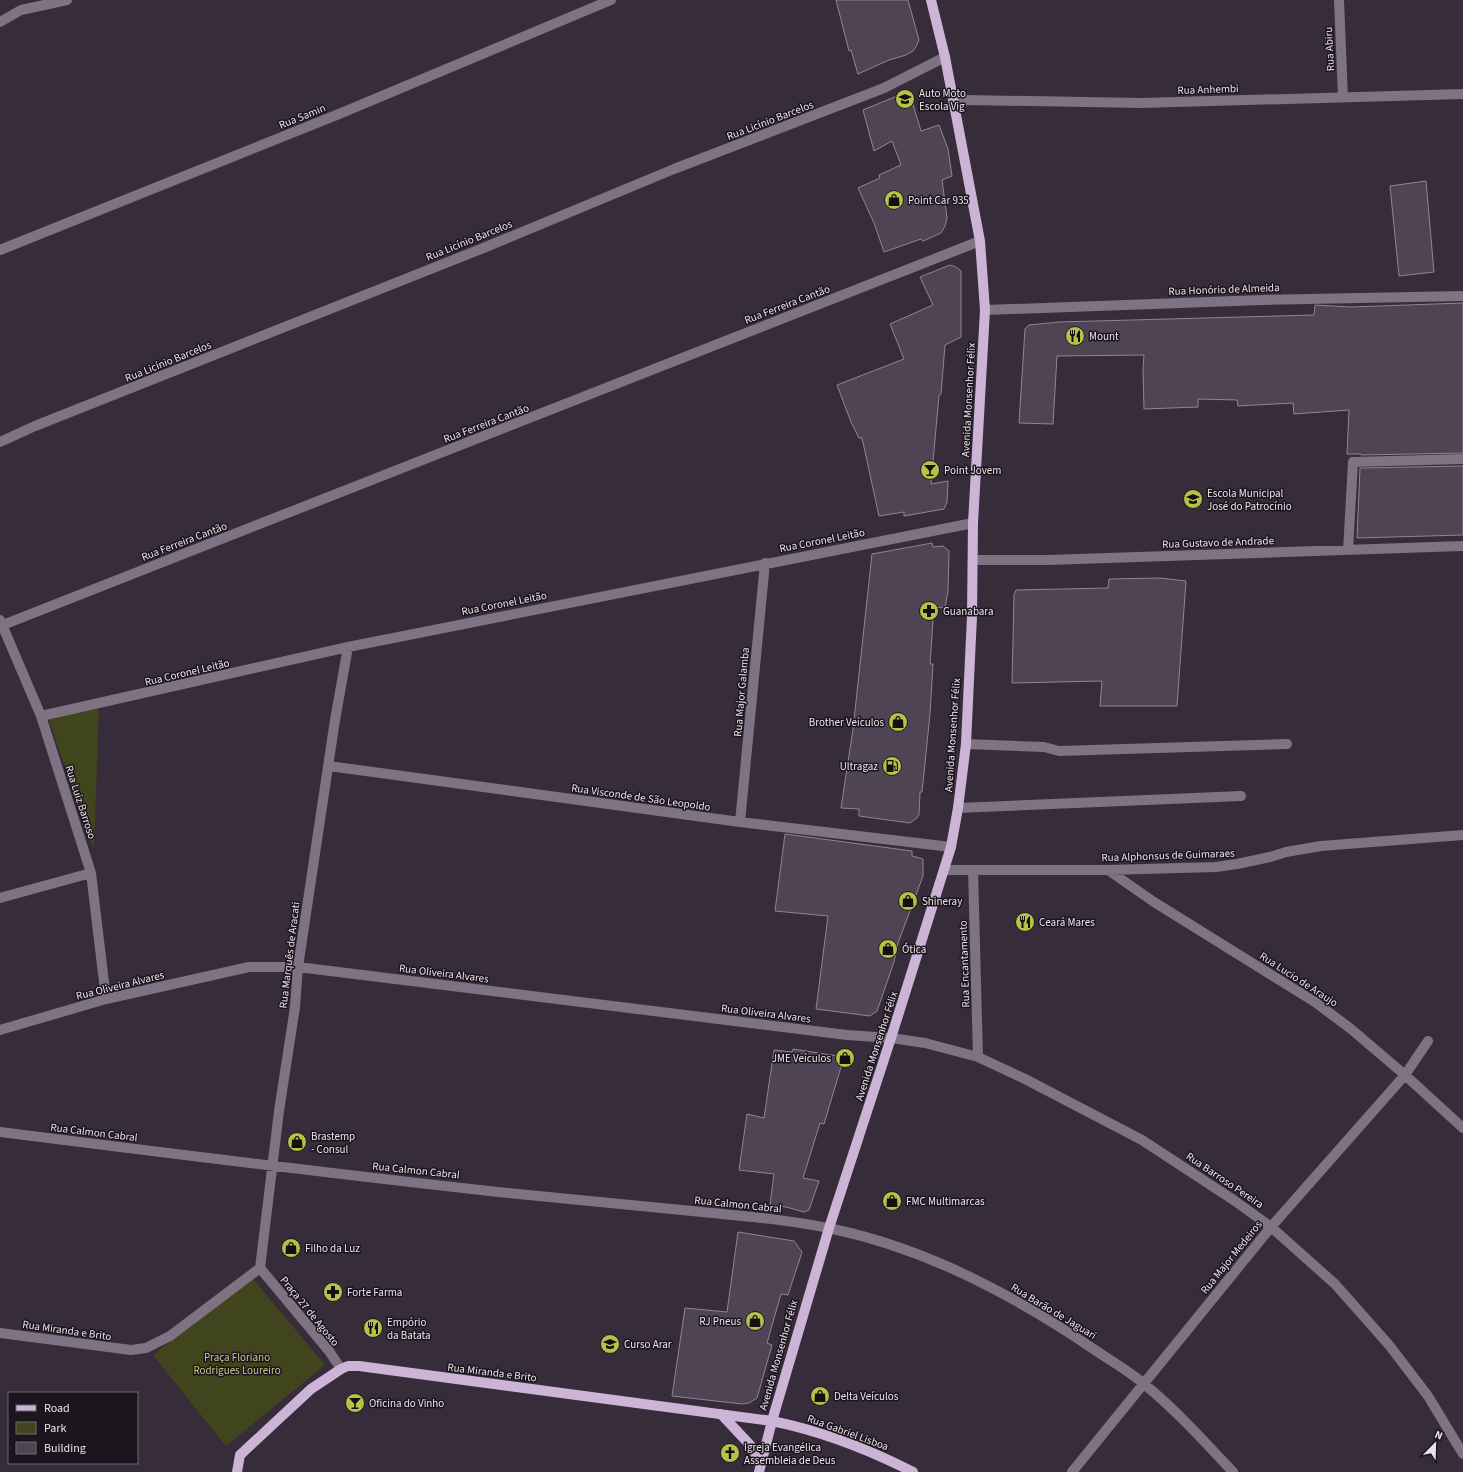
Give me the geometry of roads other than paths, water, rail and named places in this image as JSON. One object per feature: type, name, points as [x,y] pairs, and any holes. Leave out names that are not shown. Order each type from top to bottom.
[{"type":"main road","name":"Avenida Monsenhor Félix","points":[[760,1468],[783,1380],[829,1228],[951,847],[958,808],[966,744],[973,523],[985,310],[980,241],[954,102],[932,0]]},
{"type":"main road","name":"Rua Miranda e Brito","points":[[237,1472],[240,1455],[311,1389],[348,1366],[359,1366],[772,1421]]},
{"type":"main road","points":[[721,1414],[768,1418],[776,1387],[783,1380]]},
{"type":"main road","points":[[721,1414],[751,1446],[760,1468]]},
{"type":"main road","name":"Rua Gabriel Lisboa","points":[[772,1421],[800,1427],[850,1444],[914,1472]]},
{"type":"street","points":[[0,22],[21,10],[67,0]]},
{"type":"street","name":"Rua Samin","points":[[0,250],[338,114],[611,0]]},
{"type":"street","name":"Rua Abiru","points":[[1339,0],[1343,98]]},
{"type":"street","name":"Rua Licínio Barcelos","points":[[0,442],[35,426],[466,254],[674,169],[884,88],[945,57]]},
{"type":"street","name":"Rua Anhembi","points":[[954,102],[967,100],[1141,103],[1463,94]]},
{"type":"street","name":"Rua Ferreira Cantão","points":[[1,624],[980,241]]},
{"type":"street","name":"Rua Honório de Almeida","points":[[985,310],[1262,300],[1463,296]]},
{"type":"street","points":[[1348,550],[1353,462],[1463,459]]},
{"type":"street","name":"Rua Coronel Leitão","points":[[41,716],[348,647],[765,563],[973,523]]},
{"type":"street","name":"Rua Gustavo de Andrade","points":[[973,560],[1056,560],[1463,546]]},
{"type":"street","name":"Rua Major Galamba","points":[[740,822],[765,563]]},
{"type":"street","name":"Rua Luiz Barroso","points":[[1,624],[41,716],[92,874],[106,999]]},
{"type":"street","name":"Rua Marquês de Aracati","points":[[260,1268],[298,967],[335,720],[348,647]]},
{"type":"street","points":[[966,744],[1044,747],[1059,751],[1287,744]]},
{"type":"street","name":"Rua Visconde de São Leopoldo","points":[[329,766],[740,822],[951,847]]},
{"type":"street","points":[[958,808],[1241,796]]},
{"type":"street","name":"Rua Alphonsus de Guimaraes","points":[[944,870],[1108,870],[1216,867],[1321,846],[1463,835]]},
{"type":"street","name":"Rua Encantamento","points":[[973,870],[978,1057]]},
{"type":"street","name":"Rua Lucio de Araujo","points":[[1108,870],[1154,902],[1314,1002],[1351,1029],[1405,1075],[1463,1128]]},
{"type":"street","points":[[0,898],[92,874]]},
{"type":"street","name":"Rua Oliveira Alvares","points":[[0,1030],[106,999],[250,967],[298,967],[848,1035],[891,1038]]},
{"type":"street","name":"Rua Barroso Pereira","points":[[891,1038],[925,1043],[978,1057],[1025,1079],[1142,1140],[1191,1171],[1271,1227],[1335,1284],[1389,1345],[1428,1396],[1463,1454]]},
{"type":"street","name":"Rua Major Medeiros","points":[[1072,1472],[1271,1227],[1405,1075],[1428,1041]]},
{"type":"street","name":"Rua Calmon Cabral","points":[[0,1132],[273,1166],[502,1192],[760,1218],[829,1228]]},
{"type":"street","name":"Rua Barão de Jaguari","points":[[829,1228],[859,1235],[908,1250],[970,1277],[1024,1305],[1057,1325],[1143,1383],[1177,1414],[1233,1472]]},
{"type":"street","name":"Rua Miranda e Brito","points":[[0,1333],[131,1350],[146,1348],[170,1336],[260,1268]]},
{"type":"street","name":"Praça 27 de Agosto","points":[[260,1268],[329,1352],[341,1369]]},
{"type":"place","name":"Auto Moto Escola Vig","points":[[905,99]]},
{"type":"place","name":"Point Car 935","points":[[894,200]]},
{"type":"place","name":"Mount","points":[[1075,336]]},
{"type":"place","name":"Point Jovem","points":[[930,470]]},
{"type":"place","name":"Escola Municipal José do Patrocínio","points":[[1193,499]]},
{"type":"place","name":"Guanabara","points":[[929,611]]},
{"type":"place","name":"Brother Veículos","points":[[898,722]]},
{"type":"place","name":"Ultragaz","points":[[892,766]]},
{"type":"place","name":"Shineray","points":[[908,901]]},
{"type":"place","name":"Ceará Mares","points":[[1025,922]]},
{"type":"place","name":"Ótica","points":[[888,949]]},
{"type":"place","name":"JME Veículos","points":[[845,1058]]},
{"type":"place","name":"Brastemp - Consul","points":[[297,1142]]},
{"type":"place","name":"FMC Multimarcas","points":[[892,1201]]},
{"type":"place","name":"Filho da Luz","points":[[291,1248]]},
{"type":"place","name":"Forte Farma","points":[[333,1292]]},
{"type":"place","name":"RJ Pneus","points":[[755,1321]]},
{"type":"place","name":"Empório da Batata","points":[[373,1328]]},
{"type":"place","name":"Curso Arar","points":[[610,1344]]},
{"type":"place","name":"Delta Veículos","points":[[820,1396]]},
{"type":"place","name":"Oficina do Vinho","points":[[355,1403]]},
{"type":"place","name":"Igreja Evangélica Assembleia de Deus","points":[[730,1453]]},
{"type":"park label","name":"Praça Floriano Rodrigues Loureiro","points":[[237,1363]]}]
